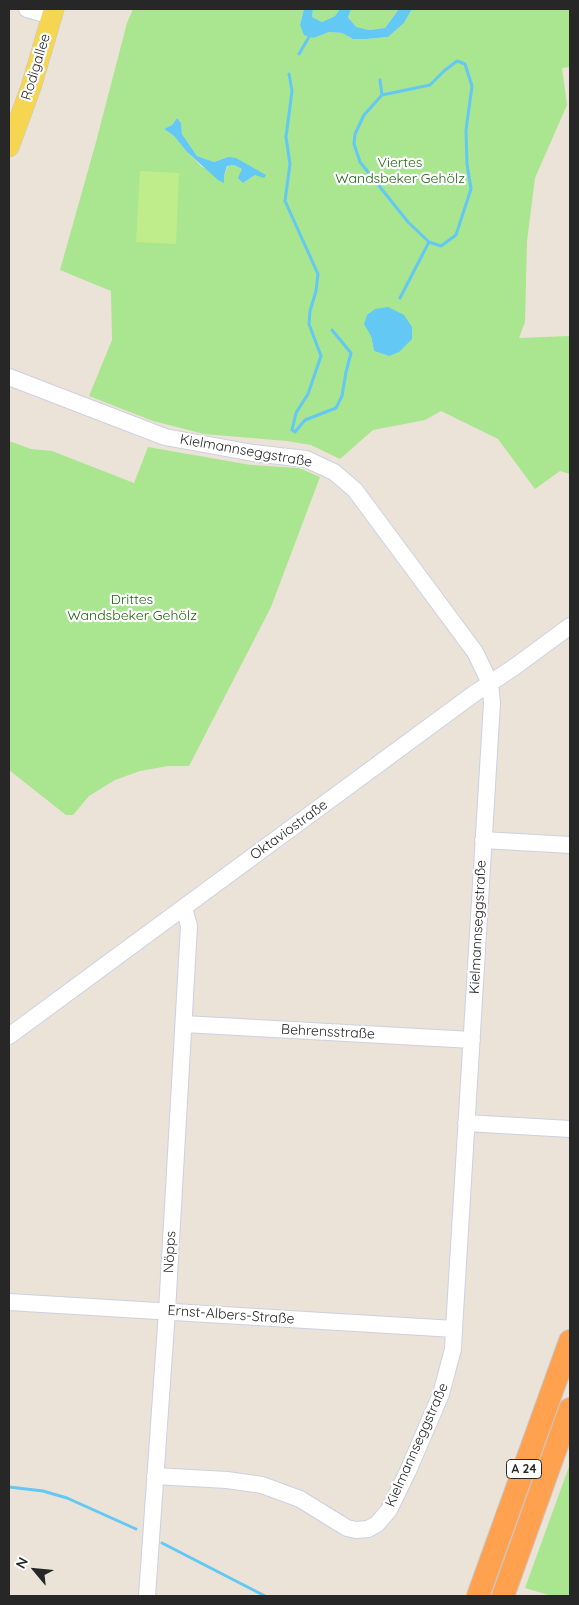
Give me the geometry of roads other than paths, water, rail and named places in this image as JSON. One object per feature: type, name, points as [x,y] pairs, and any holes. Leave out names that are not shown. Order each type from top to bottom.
[{"type":"highway","name":"A 24","points":[[478,1596],[570,1342]]},
{"type":"highway","name":"A 24","points":[[503,1596],[570,1409]]},
{"type":"main road","name":"Rodigallee","points":[[9,147],[31,88],[53,12]]},
{"type":"street","name":"Rodigallee","points":[[27,9],[53,12]]},
{"type":"street","name":"Kielmannseggstraße","points":[[9,377],[165,437],[254,453],[306,459],[334,472],[355,490],[475,652],[490,683],[492,703],[453,1349],[440,1394],[389,1510],[377,1524],[368,1529],[356,1530],[347,1528],[300,1499],[279,1490],[246,1482],[155,1476]]},
{"type":"street","name":"Oktaviostraße","points":[[9,1036],[570,626]]},
{"type":"street","points":[[483,840],[570,845]]},
{"type":"street","name":"Nöpps","points":[[147,1596],[167,1311],[184,1024],[189,926],[184,908]]},
{"type":"street","name":"Behrensstraße","points":[[184,1024],[472,1040]]},
{"type":"street","points":[[466,1123],[570,1129]]},
{"type":"street","name":"Ernst-Albers-Straße","points":[[9,1302],[454,1329]]},
{"type":"water","points":[[304,9],[313,9],[312,17],[322,22],[335,16],[340,9],[351,9],[348,17],[356,27],[369,30],[385,28],[399,9],[412,9],[404,23],[388,37],[353,39],[342,33],[329,32],[314,38],[304,35],[300,25]]},
{"type":"water","points":[[177,118],[181,123],[182,134],[197,156],[214,162],[228,157],[236,158],[266,175],[264,178],[255,175],[243,183],[238,178],[242,169],[234,165],[227,166],[224,183],[218,180],[187,152],[174,136],[164,129],[172,125]]},
{"type":"water","points":[[388,307],[404,315],[412,327],[412,339],[399,352],[389,356],[374,351],[371,336],[364,324],[367,315],[375,309]]},
{"type":"waterway","points":[[299,54],[309,37]]},
{"type":"waterway","points":[[457,61],[465,64],[472,86],[466,130],[467,164],[471,189],[456,235],[441,246],[429,242],[408,222],[360,162],[354,144],[355,134],[364,115],[382,95],[430,85],[457,61]]},
{"type":"waterway","points":[[289,74],[292,91],[286,137],[290,164],[285,201],[318,274],[309,324],[321,356],[308,394],[296,413],[292,430],[295,432],[305,420],[336,408],[342,396],[351,353],[332,330]]},
{"type":"waterway","points":[[380,80],[382,95]]},
{"type":"waterway","points":[[400,298],[429,242]]},
{"type":"waterway","points":[[9,1487],[43,1491],[67,1498],[136,1529]]},
{"type":"waterway","points":[[162,1543],[265,1596]]},
{"type":"park label","name":"Viertes Wandsbeker Gehölz","points":[[400,172]]},
{"type":"park label","name":"Drittes Wandsbeker Gehölz","points":[[132,608]]}]
